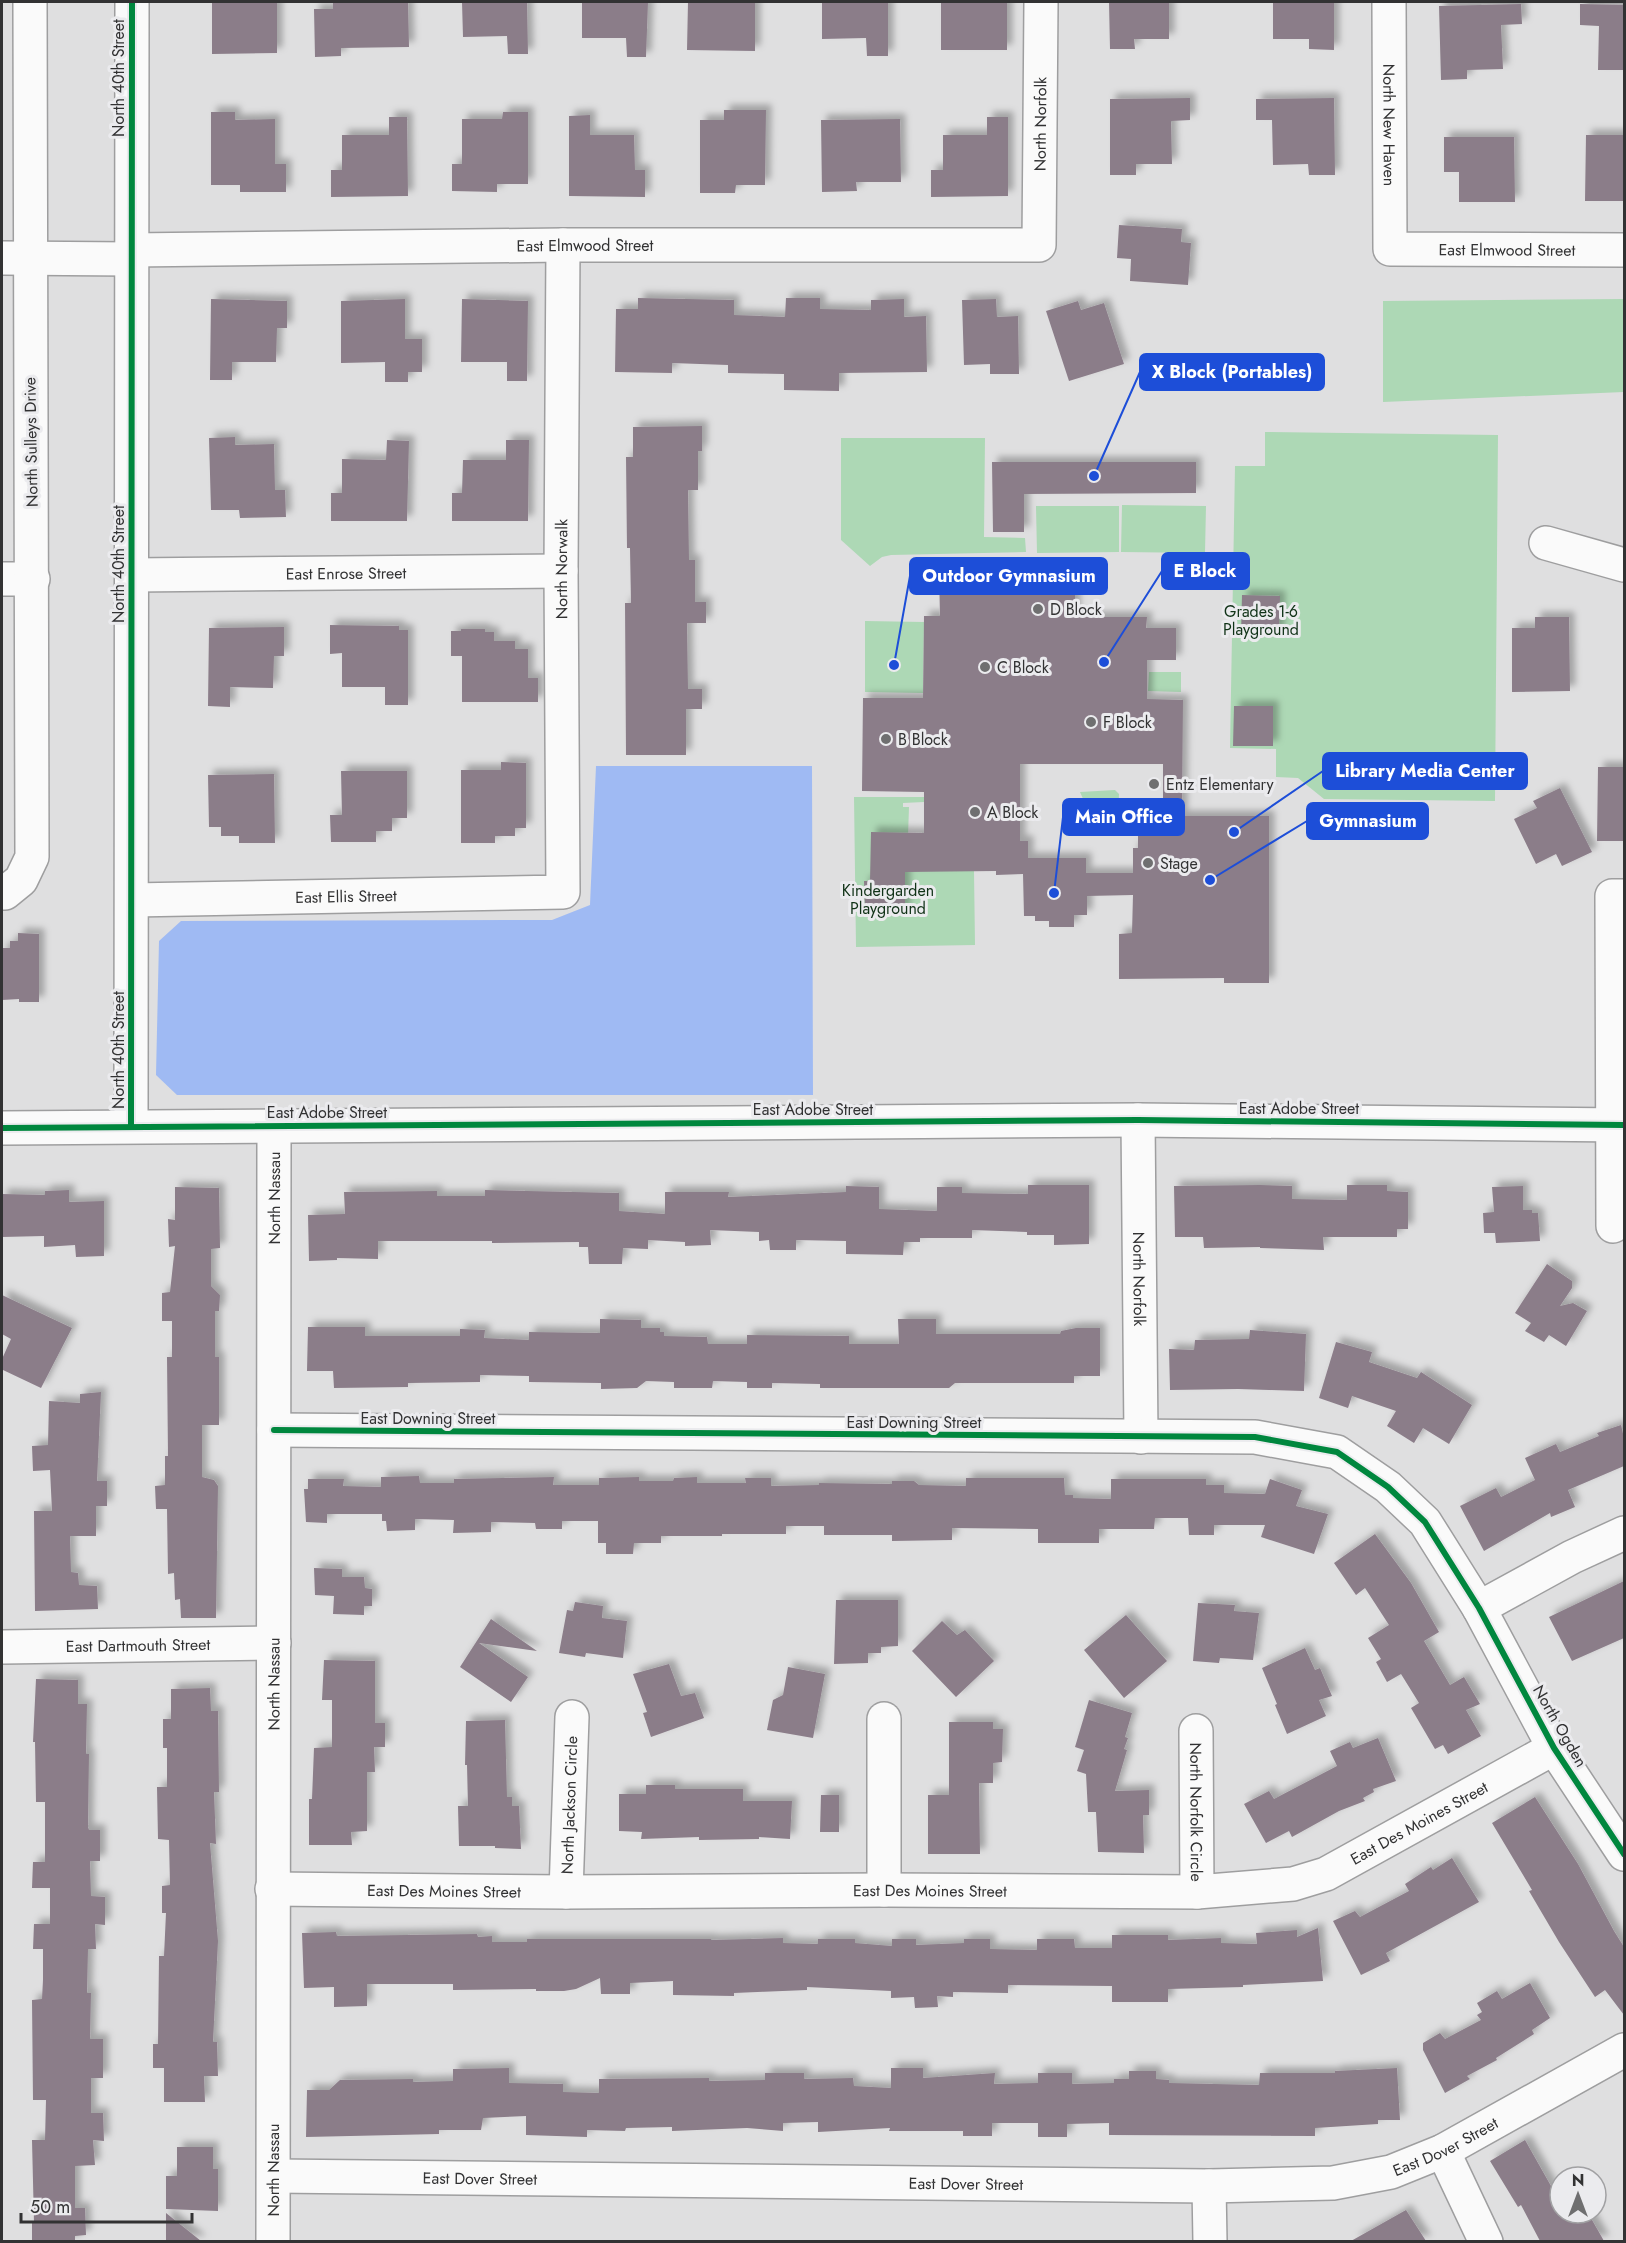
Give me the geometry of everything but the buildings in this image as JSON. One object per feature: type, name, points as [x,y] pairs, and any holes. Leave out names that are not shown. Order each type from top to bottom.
[{"type":"street","name":"North Sulleys Drive","points":[[11,886],[32,857],[17,579],[15,259],[30,2]]},
{"type":"street","name":"North 40th Street","points":[[131,1126],[132,2]]},
{"type":"street","name":"North Norfolk","points":[[1039,245],[1041,2]]},
{"type":"street","name":"North New Haven","points":[[1389,2],[1390,249]]},
{"type":"street","name":"East Elmwood Street","points":[[15,259],[562,245],[1039,245]]},
{"type":"street","name":"North Norwalk","points":[[562,245],[562,892]]},
{"type":"street","name":"East Elmwood Street","points":[[1390,249],[1624,250]]},
{"type":"street","points":[[1546,543],[1624,565]]},
{"type":"street","name":"East Enrose Street","points":[[132,575],[561,571]]},
{"type":"street","name":"East Ellis Street","points":[[132,900],[562,892]]},
{"type":"street","points":[[1613,1226],[1619,1125],[1618,896]]},
{"type":"street","name":"North Norfolk","points":[[1137,1120],[1141,1437]]},
{"type":"street","name":"East Adobe Street","points":[[2,1128],[1137,1120],[1619,1125]]},
{"type":"street","name":"North Nassau","points":[[273,2241],[274,1126]]},
{"type":"street","name":"East Downing Street","points":[[274,1430],[1255,1437],[1337,1452],[1388,1487],[1425,1522],[1479,1608]]},
{"type":"street","points":[[1479,1608],[1572,1557],[1624,1533]]},
{"type":"street","name":"North Ogden","points":[[1479,1608],[1554,1748],[1624,1854]]},
{"type":"street","name":"East Dartmouth Street","points":[[2,1647],[274,1643]]},
{"type":"street","name":"North Jackson Circle","points":[[566,1892],[572,1717]]},
{"type":"street","points":[[884,1719],[884,1890]]},
{"type":"street","name":"North Norfolk Circle","points":[[1196,1731],[1197,1892]]},
{"type":"street","name":"East Des Moines Street","points":[[272,1889],[566,1892],[884,1890],[1197,1892],[1293,1884],[1326,1874],[1554,1748]]},
{"type":"street","name":"East Dover Street","points":[[274,2176],[1209,2186],[1333,2183],[1391,2172],[1443,2151],[1624,2050]]},
{"type":"street","points":[[1443,2151],[1486,2241]]},
{"type":"street","points":[[1209,2186],[1210,2241]]},
{"type":"green space","points":[[1624,299],[1624,392],[1383,402],[1383,301]]},
{"type":"green space","name":"Grades 1-6 Playground","points":[[1265,432],[1498,435],[1495,801],[1324,799],[1298,778],[1276,777],[1276,749],[1230,748],[1235,466],[1265,466]]},
{"type":"green space","points":[[841,438],[985,438],[984,537],[1025,538],[1026,552],[891,555],[882,557],[870,566],[841,540]]},
{"type":"green space","points":[[1122,505],[1206,506],[1205,553],[1121,552]]},
{"type":"green space","points":[[1036,506],[1119,506],[1119,552],[1037,553]]},
{"type":"green space","points":[[865,621],[924,622],[923,693],[865,692]]},
{"type":"green space","points":[[1149,672],[1181,672],[1181,692],[1148,691]]},
{"type":"green space","points":[[1115,790],[1119,794],[1118,822],[1110,821],[1110,813],[1099,813],[1098,821],[1093,821],[1080,792]]},
{"type":"green space","name":"Kindergarden Playground","points":[[854,797],[924,797],[924,802],[903,803],[903,807],[909,807],[908,836],[974,871],[975,945],[856,947]]},
{"type":"water","points":[[596,766],[812,766],[813,1095],[177,1095],[156,1075],[159,941],[181,921],[552,920],[590,905]]},
{"type":"cycle path","points":[[131,1126],[132,2]]},
{"type":"cycle path","points":[[2,1128],[1138,1120],[1624,1125]]},
{"type":"cycle path","points":[[274,1430],[1255,1437],[1337,1452],[1388,1487],[1425,1522],[1479,1608],[1554,1748],[1624,1854]]},
{"type":"place","name":"X Block (Portables)","points":[[1094,476]]},
{"type":"place","name":"D Block","points":[[1038,609]]},
{"type":"place","name":"E Block","points":[[1104,662]]},
{"type":"place","name":"Outdoor Gymnasium","points":[[894,665]]},
{"type":"place","name":"C Block","points":[[985,667]]},
{"type":"place","name":"F Block","points":[[1091,722]]},
{"type":"place","name":"B Block","points":[[886,739]]},
{"type":"place","name":"Entz Elementary","points":[[1154,784]]},
{"type":"place","name":"A Block","points":[[975,812]]},
{"type":"place","name":"Library Media Center","points":[[1234,832]]},
{"type":"place","name":"Stage","points":[[1148,863]]},
{"type":"place","name":"Gymnasium","points":[[1210,880]]},
{"type":"place","name":"Main Office","points":[[1054,893]]}]
